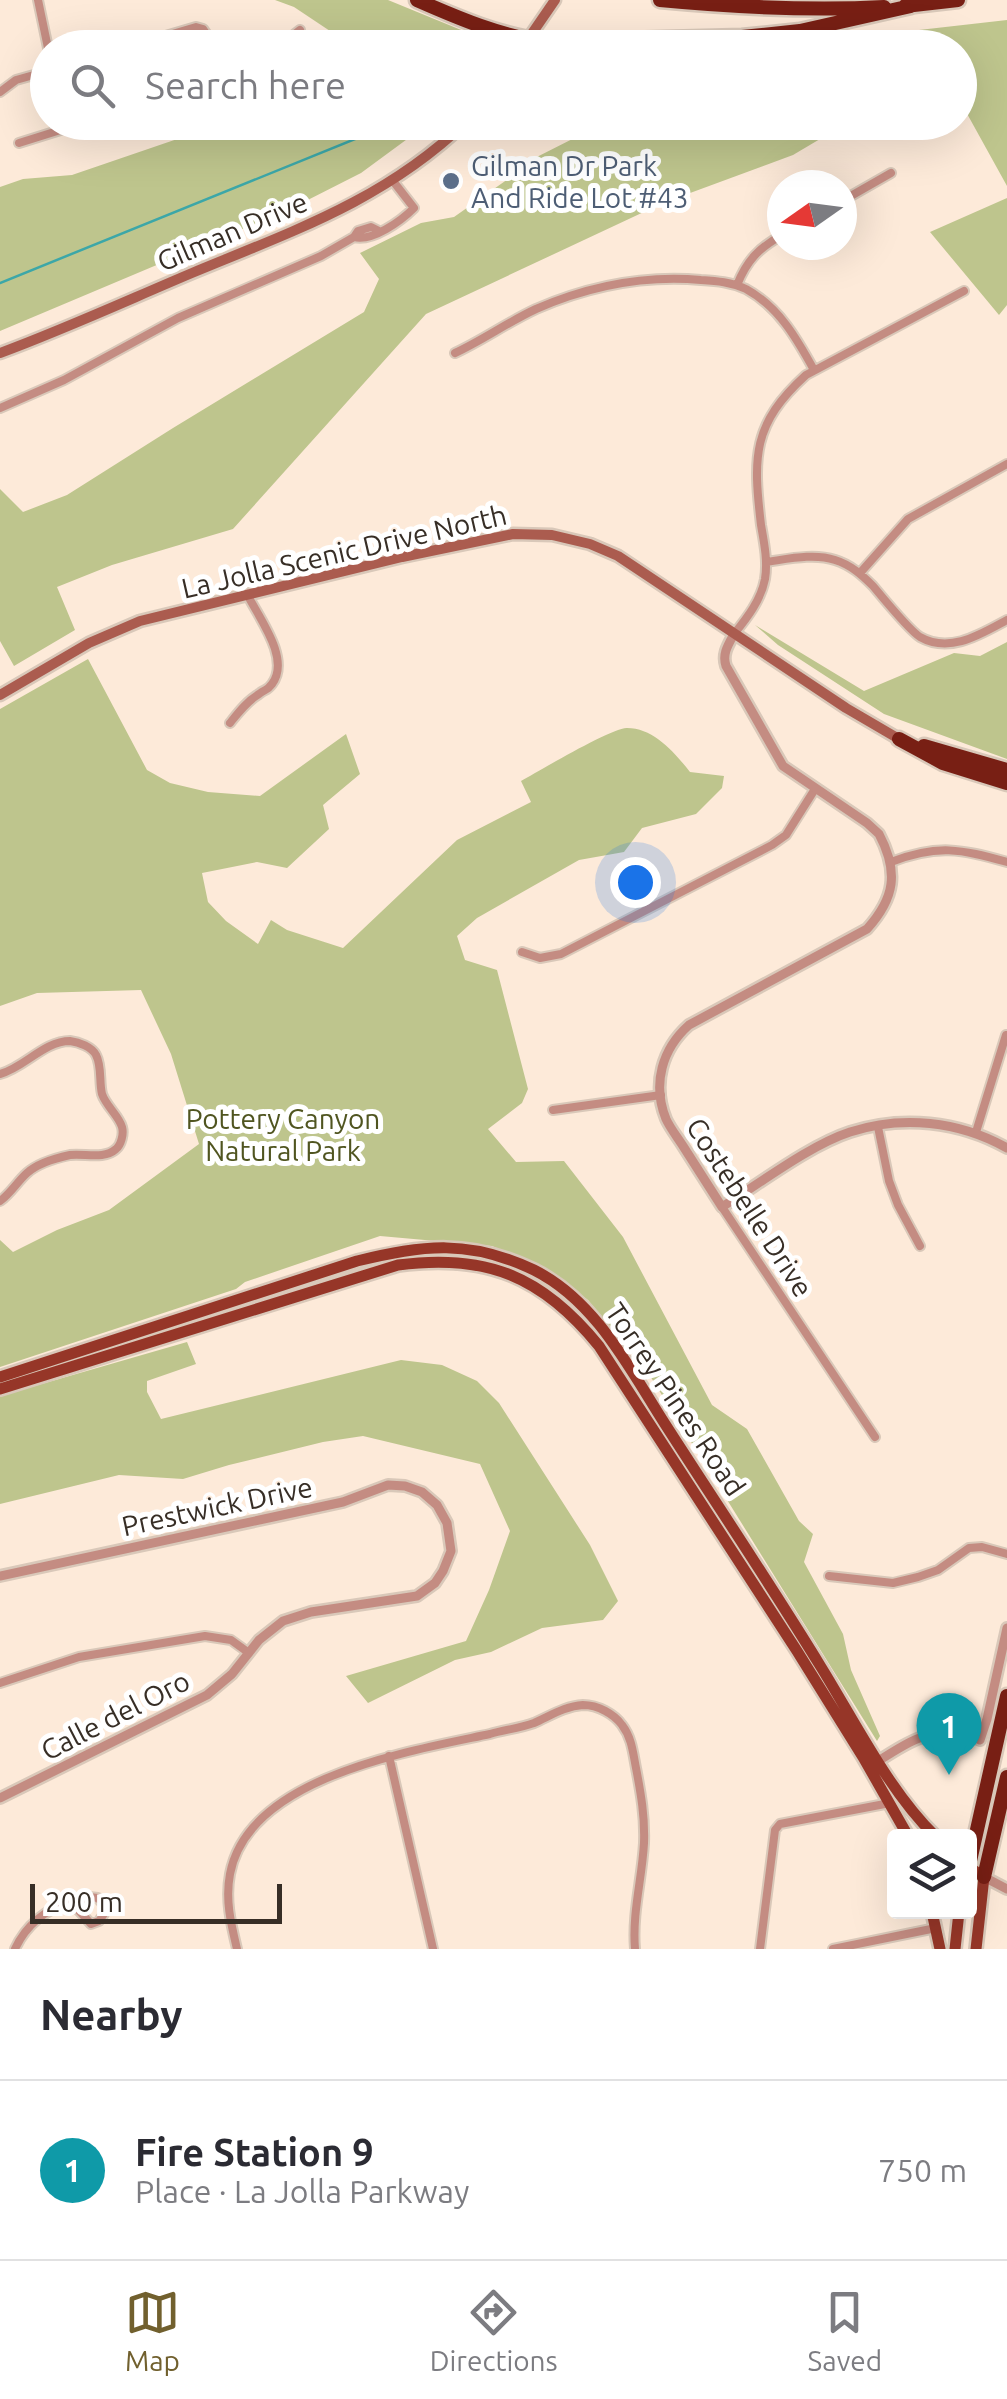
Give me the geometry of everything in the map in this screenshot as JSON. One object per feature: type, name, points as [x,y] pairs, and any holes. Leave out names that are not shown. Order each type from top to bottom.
[{"type":"highway","points":[[417,0],[490,30]]},
{"type":"highway","points":[[660,0],[820,9],[958,0]]},
{"type":"highway","points":[[800,30],[911,6]]},
{"type":"highway","points":[[899,739],[1007,770]]},
{"type":"highway","points":[[899,739],[943,762],[1007,784]]},
{"type":"highway","points":[[976,1829],[1000,1696]]},
{"type":"highway","points":[[984,1877],[1007,1777]]},
{"type":"main road","points":[[535,30],[555,0]]},
{"type":"main road","name":"Gilman Drive","points":[[0,353],[320,219],[393,181],[446,140]]},
{"type":"main road","name":"La Jolla Scenic Drive North","points":[[0,695],[118,628],[402,557],[513,534],[552,535],[618,556],[875,727],[899,739]]},
{"type":"main road","name":"Torrey Pines Road","points":[[0,1377],[396,1251],[434,1247],[476,1249],[508,1258],[560,1288],[592,1315],[611,1339],[767,1580],[874,1764],[907,1829]]},
{"type":"main road","name":"Torrey Pines Road","points":[[0,1389],[398,1265],[431,1260],[480,1266],[536,1286],[566,1308],[599,1346],[874,1764],[929,1829]]},
{"type":"main road","points":[[976,1949],[984,1877],[977,1871]]},
{"type":"main road","points":[[934,1919],[940,1949]]},
{"type":"main road","points":[[955,1949],[959,1919]]},
{"type":"street","points":[[38,0],[44,30]]},
{"type":"street","points":[[0,92],[30,76]]},
{"type":"street","points":[[19,143],[30,139]]},
{"type":"street","points":[[857,192],[891,173]]},
{"type":"street","points":[[0,408],[64,380],[178,318],[291,270],[354,238],[358,231],[370,227],[378,231],[400,223],[414,208],[393,181]]},
{"type":"street","points":[[737,285],[756,251],[767,244]]},
{"type":"street","points":[[455,353],[536,309],[586,291],[670,277],[729,282],[749,291],[794,333],[814,370]]},
{"type":"street","points":[[964,291],[814,370],[789,391],[773,412],[758,445],[756,482],[766,562],[762,592],[734,634],[724,659],[778,760],[867,823],[879,834],[891,862],[919,851],[938,850],[974,853],[1007,862]]},
{"type":"street","points":[[860,573],[908,518],[1007,464]]},
{"type":"street","points":[[766,562],[806,557],[833,559],[860,573],[920,637],[954,644],[1007,620]]},
{"type":"street","points":[[230,723],[242,708],[272,685],[279,660],[247,594]]},
{"type":"street","points":[[522,952],[540,958],[561,954],[772,845],[786,835],[815,789]]},
{"type":"street","name":"Costebelle Drive","points":[[875,1437],[666,1119],[660,1070],[666,1052],[689,1025],[867,930],[887,901],[892,886],[891,862]]},
{"type":"street","points":[[976,1132],[1006,1034]]},
{"type":"street","points":[[0,1074],[18,1068],[55,1044],[72,1041],[88,1046],[97,1056],[101,1091],[122,1128],[120,1142],[107,1154],[72,1155],[42,1163],[0,1201]]},
{"type":"street","points":[[554,1110],[661,1095]]},
{"type":"street","points":[[722,1207],[850,1132],[901,1123],[947,1124],[976,1132],[1007,1148]]},
{"type":"street","points":[[878,1127],[894,1193],[920,1246]]},
{"type":"street","name":"Prestwick Drive","points":[[0,1576],[343,1502],[388,1485],[422,1492],[437,1505]]},
{"type":"street","name":"Calle del Oro","points":[[0,1798],[206,1695],[232,1674],[259,1640],[282,1621],[311,1612],[417,1596],[435,1583],[450,1552],[447,1523],[437,1505]]},
{"type":"street","points":[[829,1576],[893,1582],[938,1570],[969,1548],[1007,1554]]},
{"type":"street","points":[[874,1764],[920,1736],[938,1732],[980,1740],[1000,1696],[1007,1628]]},
{"type":"street","points":[[0,1683],[79,1657],[204,1636],[231,1640],[249,1653]]},
{"type":"street","points":[[237,1949],[227,1895],[230,1870],[244,1838],[265,1815],[299,1792],[340,1772],[389,1756],[530,1724],[565,1708],[587,1705],[612,1714],[623,1726],[630,1740],[644,1808],[644,1847],[633,1924],[635,1949]]},
{"type":"street","points":[[389,1756],[433,1949]]},
{"type":"street","points":[[760,1949],[774,1830],[780,1824],[890,1802]]},
{"type":"street","points":[[984,1877],[1007,1889]]},
{"type":"street","points":[[14,1949],[22,1933],[49,1911],[72,1904]]},
{"type":"street","points":[[833,1949],[936,1928]]},
{"type":"green space","points":[[275,0],[388,0],[461,30],[328,30],[294,7]]},
{"type":"green space","points":[[1007,20],[1007,186],[977,132],[977,30],[919,30]]},
{"type":"green space","points":[[174,140],[406,140],[361,173],[292,208],[0,331],[0,187],[23,179],[72,175]]},
{"type":"green space","points":[[570,140],[818,140],[793,155],[663,203],[426,314],[233,529],[112,565],[57,587],[75,630],[14,666],[0,641],[0,489],[23,512],[67,495],[364,312],[379,279],[360,253],[421,223],[454,217],[508,179],[521,165]]},
{"type":"green space","points":[[1007,198],[1007,305],[999,315],[930,232]]},
{"type":"green space","points":[[755,625],[864,691],[954,653],[980,656],[1007,642],[1007,759],[884,714],[778,645]]},
{"type":"green space","name":"Pottery Canyon Natural Park","points":[[88,659],[147,770],[170,783],[208,792],[260,796],[346,734],[360,774],[323,805],[329,829],[287,868],[257,862],[202,873],[208,902],[258,944],[271,920],[287,930],[343,948],[457,840],[531,802],[521,781],[619,730],[637,729],[655,737],[690,772],[724,776],[722,788],[696,814],[642,828],[624,852],[579,860],[477,918],[457,936],[465,960],[497,970],[528,1089],[522,1103],[488,1129],[516,1162],[564,1161],[623,1237],[712,1405],[747,1429],[799,1521],[813,1534],[804,1562],[843,1634],[851,1670],[880,1736],[877,1741],[647,1371],[588,1300],[546,1269],[492,1246],[380,1236],[245,1282],[236,1289],[0,1367],[0,1240],[13,1252],[109,1210],[199,1144],[171,1054],[141,990],[37,993],[0,1006],[0,709]]},
{"type":"green space","points":[[187,1342],[196,1364],[147,1381],[147,1392],[161,1419],[401,1360],[442,1365],[477,1381],[499,1403],[590,1545],[618,1601],[603,1620],[542,1628],[491,1652],[455,1660],[368,1703],[346,1676],[466,1641],[510,1531],[480,1464],[363,1436],[323,1442],[183,1479],[119,1475],[0,1504],[0,1396]]},
{"type":"waterway","points":[[0,283],[353,140]]},
{"type":"place","name":"Gilman Dr Park And Ride Lot #43","points":[[451,181]]},
{"type":"place","name":"Fire Station 9","points":[[949,1775]]}]
